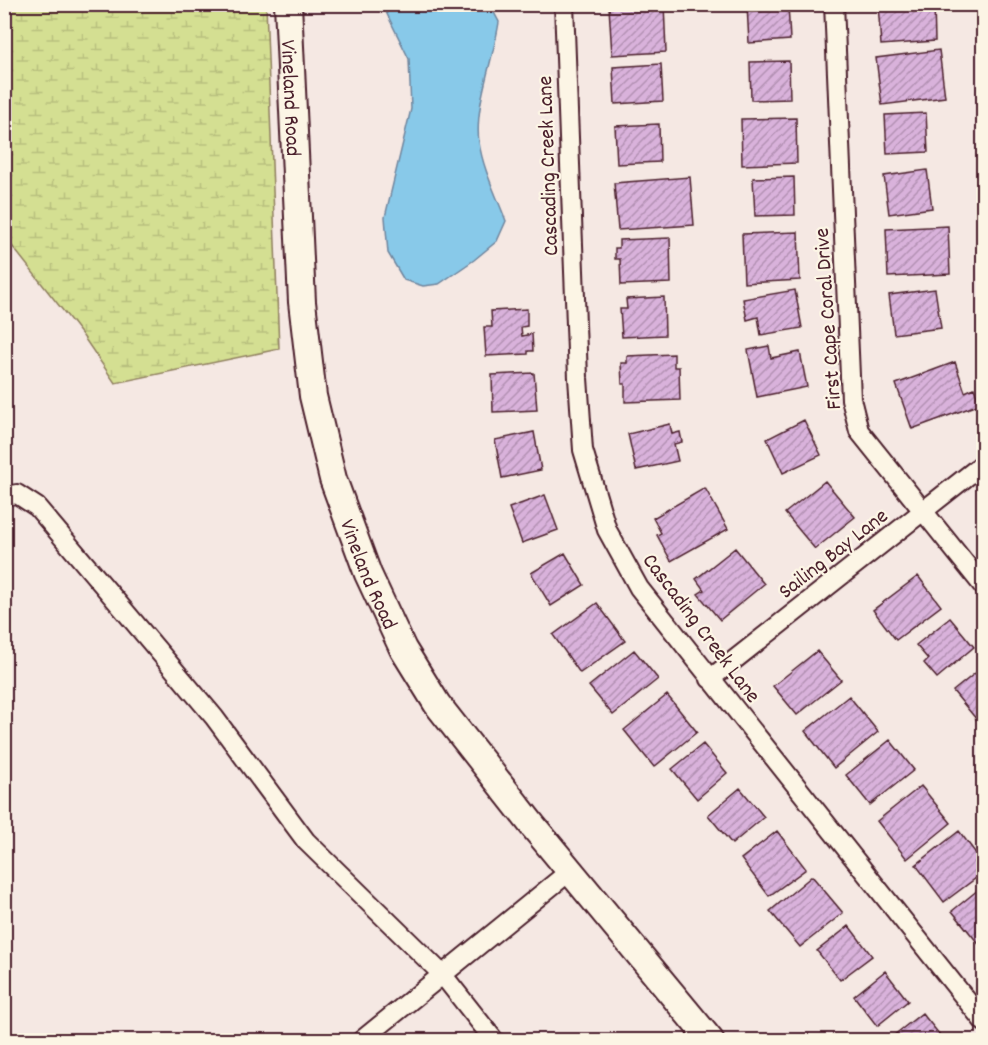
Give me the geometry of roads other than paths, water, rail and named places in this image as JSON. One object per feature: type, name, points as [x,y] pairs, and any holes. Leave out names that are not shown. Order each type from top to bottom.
[{"type":"main road","name":"Vineland Road","points":[[288,4],[302,302],[313,396],[333,479],[368,574],[403,649],[437,704],[710,1041]]},
{"type":"street","name":"Cascading Creek Lane","points":[[564,4],[578,378],[583,450],[607,530],[639,588],[984,1022]]},
{"type":"street","name":"First Cape Coral Drive","points":[[834,4],[851,399],[859,431],[984,587]]},
{"type":"street","name":"Sailing Bay Lane","points":[[710,679],[984,463]]},
{"type":"street","points":[[4,496],[17,494],[37,507],[214,717],[306,841],[442,974],[494,1041]]},
{"type":"street","points":[[362,1041],[570,871]]},
{"type":"water","points":[[385,5],[490,5],[499,22],[479,113],[478,128],[479,142],[490,182],[506,221],[497,241],[439,284],[423,286],[404,280],[388,253],[385,217],[411,109],[409,59],[386,12]]}]
